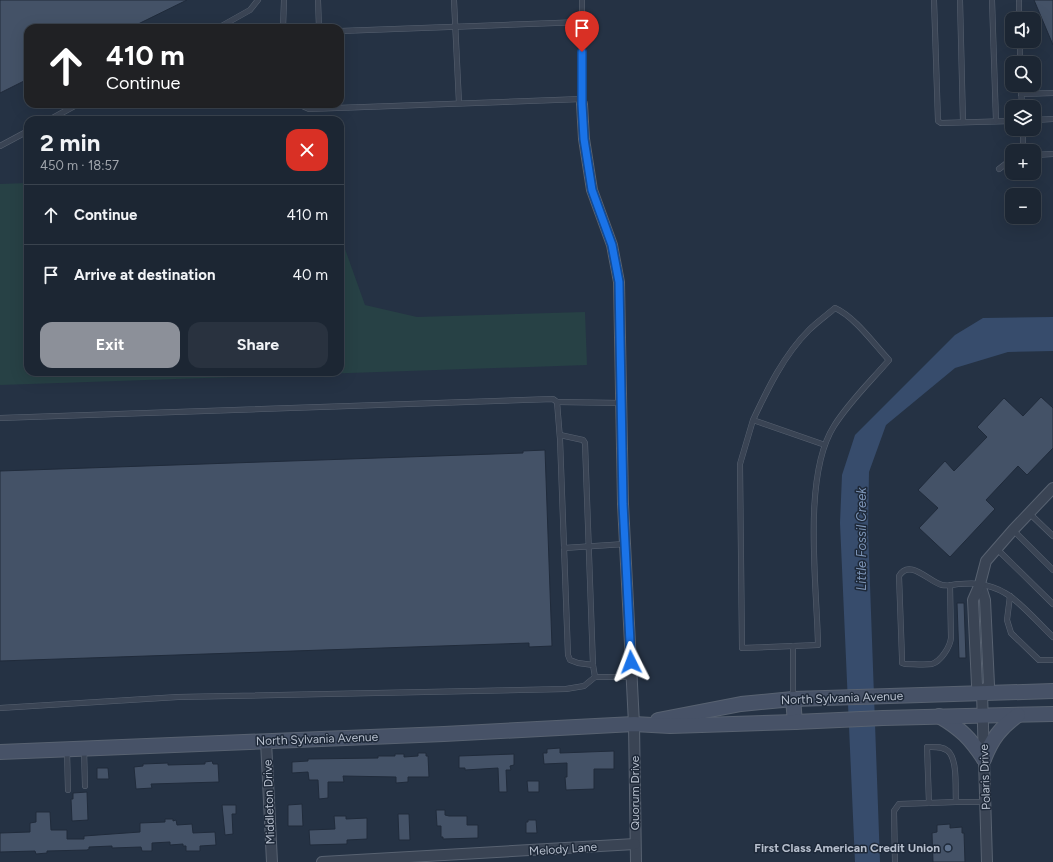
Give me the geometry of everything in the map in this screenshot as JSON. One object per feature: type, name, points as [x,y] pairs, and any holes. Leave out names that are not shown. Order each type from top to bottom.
[{"type":"street","name":"Quorum Drive","points":[[582,102],[584,139],[592,190],[612,245],[619,282],[623,504],[634,724],[636,862]]},
{"type":"street","name":"Polaris Drive","points":[[987,862],[982,692],[976,685],[973,600],[980,584],[986,561],[1012,530],[1051,493]]},
{"type":"street","name":"North Sylvania Avenue","points":[[634,724],[741,704],[793,699],[1053,690]]},
{"type":"street","points":[[793,699],[795,722]]},
{"type":"street","name":"North Sylvania Avenue","points":[[0,752],[634,724],[670,726],[939,716],[1053,714]]},
{"type":"street","points":[[984,759],[990,744],[996,735],[1005,725],[1018,715]]},
{"type":"street","points":[[939,716],[956,727],[973,743],[984,759]]},
{"type":"street","name":"Middleton Drive","points":[[266,741],[272,862]]},
{"type":"street","name":"Melody Lane","points":[[322,862],[635,844]]},
{"type":"lane","points":[[225,24],[250,10],[258,0]]},
{"type":"lane","points":[[283,24],[284,0]]},
{"type":"lane","points":[[318,0],[319,24]]},
{"type":"lane","points":[[454,0],[459,103]]},
{"type":"lane","points":[[344,106],[582,102],[582,0]]},
{"type":"lane","points":[[934,0],[938,121],[941,123],[1005,121]]},
{"type":"lane","points":[[960,0],[964,122]]},
{"type":"lane","points":[[992,0],[996,121]]},
{"type":"lane","points":[[1018,0],[1019,12]]},
{"type":"lane","points":[[344,31],[582,22]]},
{"type":"lane","points":[[1021,100],[1021,94],[1053,93]]},
{"type":"lane","points":[[56,116],[71,108]]},
{"type":"lane","points":[[1041,120],[1053,119]]},
{"type":"lane","points":[[0,146],[24,133]]},
{"type":"lane","points":[[1041,155],[1053,154]]},
{"type":"lane","points":[[999,169],[1005,164]]},
{"type":"lane","points":[[835,308],[840,310],[854,322],[889,360],[852,402],[833,427],[825,445],[820,457],[815,494],[814,539],[818,645],[742,648],[740,464],[753,420],[768,388],[792,351],[809,330],[835,308]]},
{"type":"lane","points":[[0,418],[553,399],[557,402],[622,403]]},
{"type":"lane","points":[[557,402],[560,435],[568,655],[570,660],[578,663],[593,665]]},
{"type":"lane","points":[[753,420],[825,445]]},
{"type":"lane","points":[[560,435],[578,438],[583,440],[585,443],[593,665],[595,677]]},
{"type":"lane","points":[[1029,513],[1053,536]]},
{"type":"lane","points":[[1012,530],[1053,570]]},
{"type":"lane","points":[[564,548],[625,544]]},
{"type":"lane","points":[[996,548],[1053,604]]},
{"type":"lane","points":[[950,585],[949,646],[932,664],[902,663],[899,576],[906,570],[915,570],[934,582],[943,585],[980,584],[1005,593],[1053,637]]},
{"type":"lane","points":[[1010,596],[1007,620],[1011,633],[1039,660],[1053,660]]},
{"type":"lane","points":[[793,646],[793,699]]},
{"type":"lane","points":[[0,708],[178,697],[566,689],[584,686],[595,677],[632,677]]},
{"type":"lane","points":[[929,803],[927,747],[937,747],[948,751],[954,760],[956,802]]},
{"type":"lane","points":[[84,748],[85,786]]},
{"type":"lane","points":[[67,749],[68,790]]},
{"type":"lane","points":[[895,862],[894,811],[899,804],[985,802]]},
{"type":"green space","points":[[24,183],[24,376],[264,376],[0,385],[0,184]]},
{"type":"green space","points":[[344,246],[365,305],[417,317],[585,312],[587,365],[344,373]]},
{"type":"water","name":"Little Fossil Creek","points":[[1053,317],[1053,351],[1008,352],[955,368],[886,425],[869,472],[868,529],[880,862],[855,862],[840,523],[842,475],[855,435],[955,335],[983,318]]},
{"type":"building","points":[[0,0],[187,0],[138,24],[24,24],[24,81],[0,93]]},
{"type":"building","points":[[1034,0],[1053,0],[1053,45],[1041,17],[1041,12],[1039,12]]},
{"type":"building","points":[[1041,397],[1053,408],[1053,448],[1027,475],[1018,466],[986,500],[995,509],[950,557],[919,528],[938,508],[918,490],[945,461],[954,471],[987,437],[977,427],[1004,398],[1023,416]]},
{"type":"building","points":[[545,450],[552,646],[529,647],[529,643],[0,661],[0,471],[523,453],[523,451]]},
{"type":"building","points":[[957,603],[964,603],[966,658],[959,658]]},
{"type":"building","points":[[560,748],[560,753],[614,751],[614,769],[594,769],[594,789],[566,790],[565,777],[567,777],[567,763],[544,764],[543,753],[547,753],[547,749]]},
{"type":"building","points":[[418,753],[426,753],[426,756],[428,756],[429,777],[408,777],[408,782],[396,783],[396,777],[343,776],[344,782],[328,782],[328,798],[319,799],[318,780],[309,780],[308,772],[292,773],[292,762],[308,761],[308,759],[378,758],[378,756],[395,756],[395,754],[404,754],[404,757],[418,756]]},
{"type":"building","points":[[514,754],[514,765],[510,766],[511,770],[506,770],[507,792],[499,792],[498,768],[465,770],[465,768],[459,768],[459,756]]},
{"type":"building","points":[[212,761],[213,764],[218,764],[219,782],[151,784],[152,788],[136,789],[134,767],[143,766],[143,764],[205,764],[205,762]]},
{"type":"building","points":[[97,768],[108,768],[109,779],[97,779]]},
{"type":"building","points":[[527,781],[539,781],[539,792],[528,792]]},
{"type":"building","points":[[87,792],[88,820],[72,821],[71,799],[73,799],[73,793]]},
{"type":"building","points":[[302,804],[303,826],[288,826],[288,805]]},
{"type":"building","points":[[222,805],[236,805],[236,814],[232,814],[233,834],[225,835]]},
{"type":"building","points":[[436,810],[445,810],[445,815],[449,816],[467,816],[467,825],[478,825],[478,838],[443,839],[443,837],[441,837],[441,826],[437,826]]},
{"type":"building","points":[[36,812],[50,812],[51,830],[67,830],[67,839],[84,839],[84,836],[140,832],[140,823],[165,822],[165,819],[173,819],[173,821],[176,820],[177,825],[192,824],[193,833],[215,832],[216,845],[200,846],[200,851],[186,851],[186,846],[183,846],[183,844],[170,845],[170,842],[152,843],[152,851],[142,851],[141,847],[112,848],[112,846],[89,847],[87,850],[47,851],[47,853],[36,854],[35,851],[0,852],[0,833],[30,832],[30,823],[36,822]]},
{"type":"building","points":[[398,814],[409,814],[410,840],[399,840]]},
{"type":"building","points":[[334,816],[346,816],[346,819],[367,818],[367,839],[347,840],[347,844],[310,845],[309,830],[335,829]]},
{"type":"building","points":[[528,820],[536,820],[537,833],[526,833],[526,822],[528,822]]},
{"type":"building","name":"First Class American Credit Union","points":[[950,824],[950,828],[962,827],[962,833],[964,833],[965,862],[933,862],[932,833],[937,832],[937,825]]},
{"type":"place","name":"First Class American Credit Union","points":[[948,848]]},
{"type":"route","points":[[582,52],[584,139],[592,190],[612,245],[619,282],[623,504],[631,662]]}]
